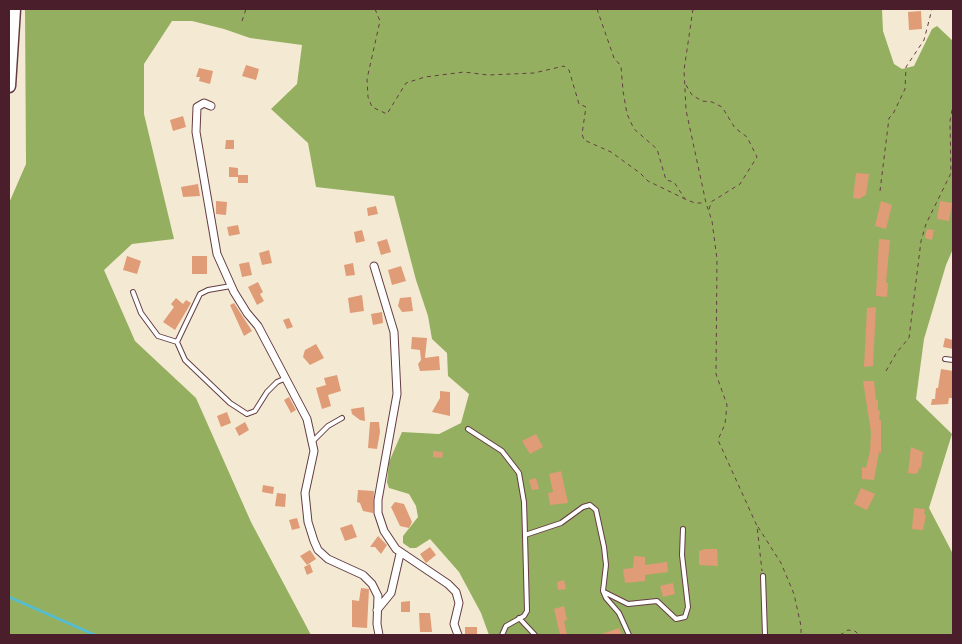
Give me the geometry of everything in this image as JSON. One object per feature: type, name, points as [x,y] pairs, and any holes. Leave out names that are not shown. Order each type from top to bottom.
[{"type":"highway","points":[[9,86],[14,9]]},
{"type":"street","points":[[211,106],[204,103],[197,107],[196,132],[208,196],[213,238],[231,286],[240,303],[258,326],[308,419],[314,440],[313,461],[305,493],[308,522],[314,542],[318,550],[328,559],[369,579],[376,590],[379,635]]},
{"type":"street","points":[[374,266],[394,332],[397,394],[377,507],[384,531],[400,554],[448,584],[456,592],[459,603],[454,624],[458,635]]},
{"type":"street","points":[[377,610],[391,593],[400,554]]},
{"type":"lane","points":[[176,342],[200,294],[208,290],[231,286]]},
{"type":"lane","points":[[133,292],[141,313],[158,336],[176,342],[185,360],[230,403],[247,414],[255,411],[267,392],[277,382],[286,378]]},
{"type":"lane","points":[[945,359],[953,360]]},
{"type":"lane","points":[[314,440],[328,426],[342,418]]},
{"type":"lane","points":[[468,430],[502,451],[519,473],[524,502],[527,611],[506,626],[502,635]]},
{"type":"lane","points":[[525,535],[561,523],[587,506],[593,507],[598,516],[606,556],[603,591],[606,598],[619,613],[629,635]]},
{"type":"lane","points":[[603,591],[628,604],[657,601],[676,619],[684,617],[688,607],[683,564],[683,529]]},
{"type":"lane","points":[[763,576],[765,635]]},
{"type":"lane","points":[[519,618],[536,635]]},
{"type":"path","points":[[242,21],[246,9]]},
{"type":"path","points":[[375,9],[380,21],[367,79],[368,96],[372,107],[387,114],[406,83],[425,77],[464,72],[482,75],[534,73],[564,66],[569,70],[579,104],[586,107],[582,134],[584,140],[611,152],[640,173],[648,182],[695,203],[706,203]]},
{"type":"path","points":[[597,9],[614,58],[622,66],[627,114],[634,128],[657,149],[666,180],[674,182],[685,199]]},
{"type":"path","points":[[693,9],[684,70],[686,110],[706,203],[712,221],[717,259],[716,374],[727,405],[725,424],[718,440],[758,526],[781,563],[794,594],[801,626],[801,635]]},
{"type":"path","points":[[880,191],[889,118],[893,114],[905,89],[906,67],[924,40],[932,9]]},
{"type":"path","points":[[685,83],[692,95],[702,101],[712,102],[722,107],[735,128],[747,137],[757,158],[740,184],[711,202],[708,210]]},
{"type":"path","points":[[886,371],[897,352],[909,338],[921,241],[926,224],[951,173],[950,121],[953,104]]},
{"type":"path","points":[[758,526],[763,576]]},
{"type":"path","points":[[840,635],[848,630],[855,631],[859,635]]},
{"type":"green space","points":[[25,9],[882,9],[883,31],[894,64],[902,69],[914,66],[932,29],[937,26],[953,41],[953,249],[946,265],[924,339],[916,399],[952,434],[929,508],[953,554],[953,635],[489,635],[481,613],[459,572],[430,539],[416,548],[410,548],[403,543],[403,536],[418,517],[416,506],[409,494],[389,488],[387,482],[389,462],[402,432],[439,434],[461,423],[469,394],[448,376],[447,353],[432,339],[428,316],[416,280],[394,196],[316,187],[308,143],[271,109],[297,84],[302,45],[250,38],[192,21],[172,21],[144,64],[144,114],[174,239],[132,244],[104,270],[135,341],[196,398],[251,522],[311,635],[9,635],[9,203],[26,164]]},
{"type":"building","points":[[921,11],[922,29],[909,30],[908,12]]},
{"type":"building","points":[[246,65],[259,69],[256,80],[242,76]]},
{"type":"building","points":[[199,68],[213,71],[210,84],[199,81],[200,77],[196,77]]},
{"type":"building","points":[[183,116],[186,127],[173,131],[170,120]]},
{"type":"building","points":[[226,140],[234,140],[234,149],[225,149]]},
{"type":"building","points":[[229,167],[238,168],[238,177],[229,177]]},
{"type":"building","points":[[856,173],[869,174],[866,195],[859,199],[853,198]]},
{"type":"building","points":[[238,175],[248,175],[248,183],[238,183]]},
{"type":"building","points":[[198,184],[200,196],[183,197],[181,187]]},
{"type":"building","points":[[216,201],[227,202],[226,215],[216,214]]},
{"type":"building","points":[[881,201],[892,205],[886,229],[875,226]]},
{"type":"building","points":[[940,201],[952,203],[949,221],[937,219]]},
{"type":"building","points":[[376,206],[378,214],[368,216],[367,208]]},
{"type":"building","points":[[238,225],[240,234],[229,236],[227,227]]},
{"type":"building","points":[[927,229],[934,230],[932,240],[925,238]]},
{"type":"building","points":[[362,230],[365,241],[356,243],[354,232]]},
{"type":"building","points":[[387,239],[391,252],[381,255],[377,242]]},
{"type":"building","points":[[879,239],[890,240],[886,283],[888,283],[887,297],[876,296]]},
{"type":"building","points":[[269,250],[272,263],[262,265],[259,253]]},
{"type":"building","points":[[127,256],[141,261],[137,274],[123,270]]},
{"type":"building","points":[[192,256],[207,256],[207,274],[192,274]]},
{"type":"building","points":[[249,262],[252,275],[242,277],[239,264]]},
{"type":"building","points":[[353,263],[355,275],[346,276],[344,265]]},
{"type":"building","points":[[401,266],[406,281],[392,285],[388,270]]},
{"type":"building","points":[[258,282],[263,292],[260,294],[264,301],[257,305],[248,287]]},
{"type":"building","points":[[362,295],[364,311],[350,313],[348,298]]},
{"type":"building","points":[[411,297],[413,311],[402,312],[398,306],[400,298]]},
{"type":"building","points":[[176,298],[183,304],[186,300],[191,303],[175,330],[163,322],[174,307],[171,304]]},
{"type":"building","points":[[234,303],[252,331],[244,336],[230,305]]},
{"type":"building","points":[[876,307],[873,366],[864,367],[867,308]]},
{"type":"building","points":[[382,312],[383,323],[373,325],[371,314]]},
{"type":"building","points":[[289,318],[293,327],[287,329],[283,320]]},
{"type":"building","points":[[412,337],[427,338],[425,358],[439,356],[440,370],[420,371],[418,364],[421,360],[420,350],[411,349]]},
{"type":"building","points":[[945,338],[953,340],[953,349],[943,347]]},
{"type":"building","points":[[316,344],[324,358],[310,365],[303,357],[304,353],[305,350]]},
{"type":"building","points":[[941,369],[953,371],[952,398],[949,398],[948,404],[931,405],[932,399],[935,399]]},
{"type":"building","points":[[337,375],[341,391],[328,395],[331,406],[322,409],[316,388],[326,385],[324,378]]},
{"type":"building","points":[[863,381],[874,381],[878,410],[880,411],[879,420],[881,420],[881,453],[879,452],[874,480],[862,479],[862,467],[866,468],[870,451],[871,432]]},
{"type":"building","points":[[440,391],[450,392],[450,416],[432,412],[440,398]]},
{"type":"building","points":[[289,397],[296,410],[291,413],[284,400]]},
{"type":"building","points":[[364,407],[365,421],[352,414],[351,409]]},
{"type":"building","points":[[227,412],[231,423],[221,427],[217,416]]},
{"type":"building","points":[[245,422],[249,430],[239,436],[235,428]]},
{"type":"building","points":[[370,422],[379,422],[380,432],[377,449],[368,448]]},
{"type":"building","points":[[536,434],[543,447],[530,454],[522,441]]},
{"type":"building","points":[[911,447],[923,452],[921,468],[919,468],[918,473],[914,474],[908,473]]},
{"type":"building","points":[[433,451],[443,452],[442,458],[433,457]]},
{"type":"building","points":[[561,471],[568,503],[550,505],[548,493],[553,492],[549,474]]},
{"type":"building","points":[[536,478],[539,489],[532,490],[529,480]]},
{"type":"building","points":[[263,485],[274,487],[273,494],[262,492]]},
{"type":"building","points":[[861,488],[875,494],[867,510],[854,504]]},
{"type":"building","points":[[358,490],[374,491],[373,513],[363,511],[360,503],[357,502]]},
{"type":"building","points":[[277,493],[286,494],[285,507],[275,506]]},
{"type":"building","points":[[395,502],[404,504],[412,522],[409,528],[400,526],[391,507]]},
{"type":"building","points":[[914,508],[925,509],[924,514],[926,515],[923,530],[912,529]]},
{"type":"building","points":[[297,518],[300,528],[292,530],[289,520]]},
{"type":"building","points":[[352,524],[357,537],[345,541],[340,528]]},
{"type":"building","points":[[378,536],[387,545],[381,554],[375,547],[370,547]]},
{"type":"building","points":[[430,547],[436,555],[426,563],[420,554]]},
{"type":"building","points":[[717,549],[718,566],[699,565],[699,551]]},
{"type":"building","points":[[310,550],[316,559],[307,565],[300,556]]},
{"type":"building","points":[[634,556],[645,557],[645,565],[667,562],[668,572],[645,575],[645,581],[625,583],[623,569],[633,568]]},
{"type":"building","points":[[310,564],[313,572],[307,575],[304,567]]},
{"type":"building","points":[[564,580],[566,589],[558,590],[557,582]]},
{"type":"building","points":[[673,583],[675,594],[663,597],[660,586]]},
{"type":"building","points":[[361,588],[369,589],[367,628],[352,627],[352,600],[359,601]]},
{"type":"building","points":[[410,601],[410,612],[401,612],[401,602]]},
{"type":"building","points":[[564,606],[567,620],[564,621],[567,635],[560,635],[554,609]]},
{"type":"building","points":[[419,613],[430,613],[432,632],[420,632]]},
{"type":"building","points":[[465,627],[477,627],[477,635],[465,635]]},
{"type":"building","points":[[619,628],[622,635],[602,635],[602,634]]},
{"type":"waterway","points":[[9,597],[95,635]]}]
